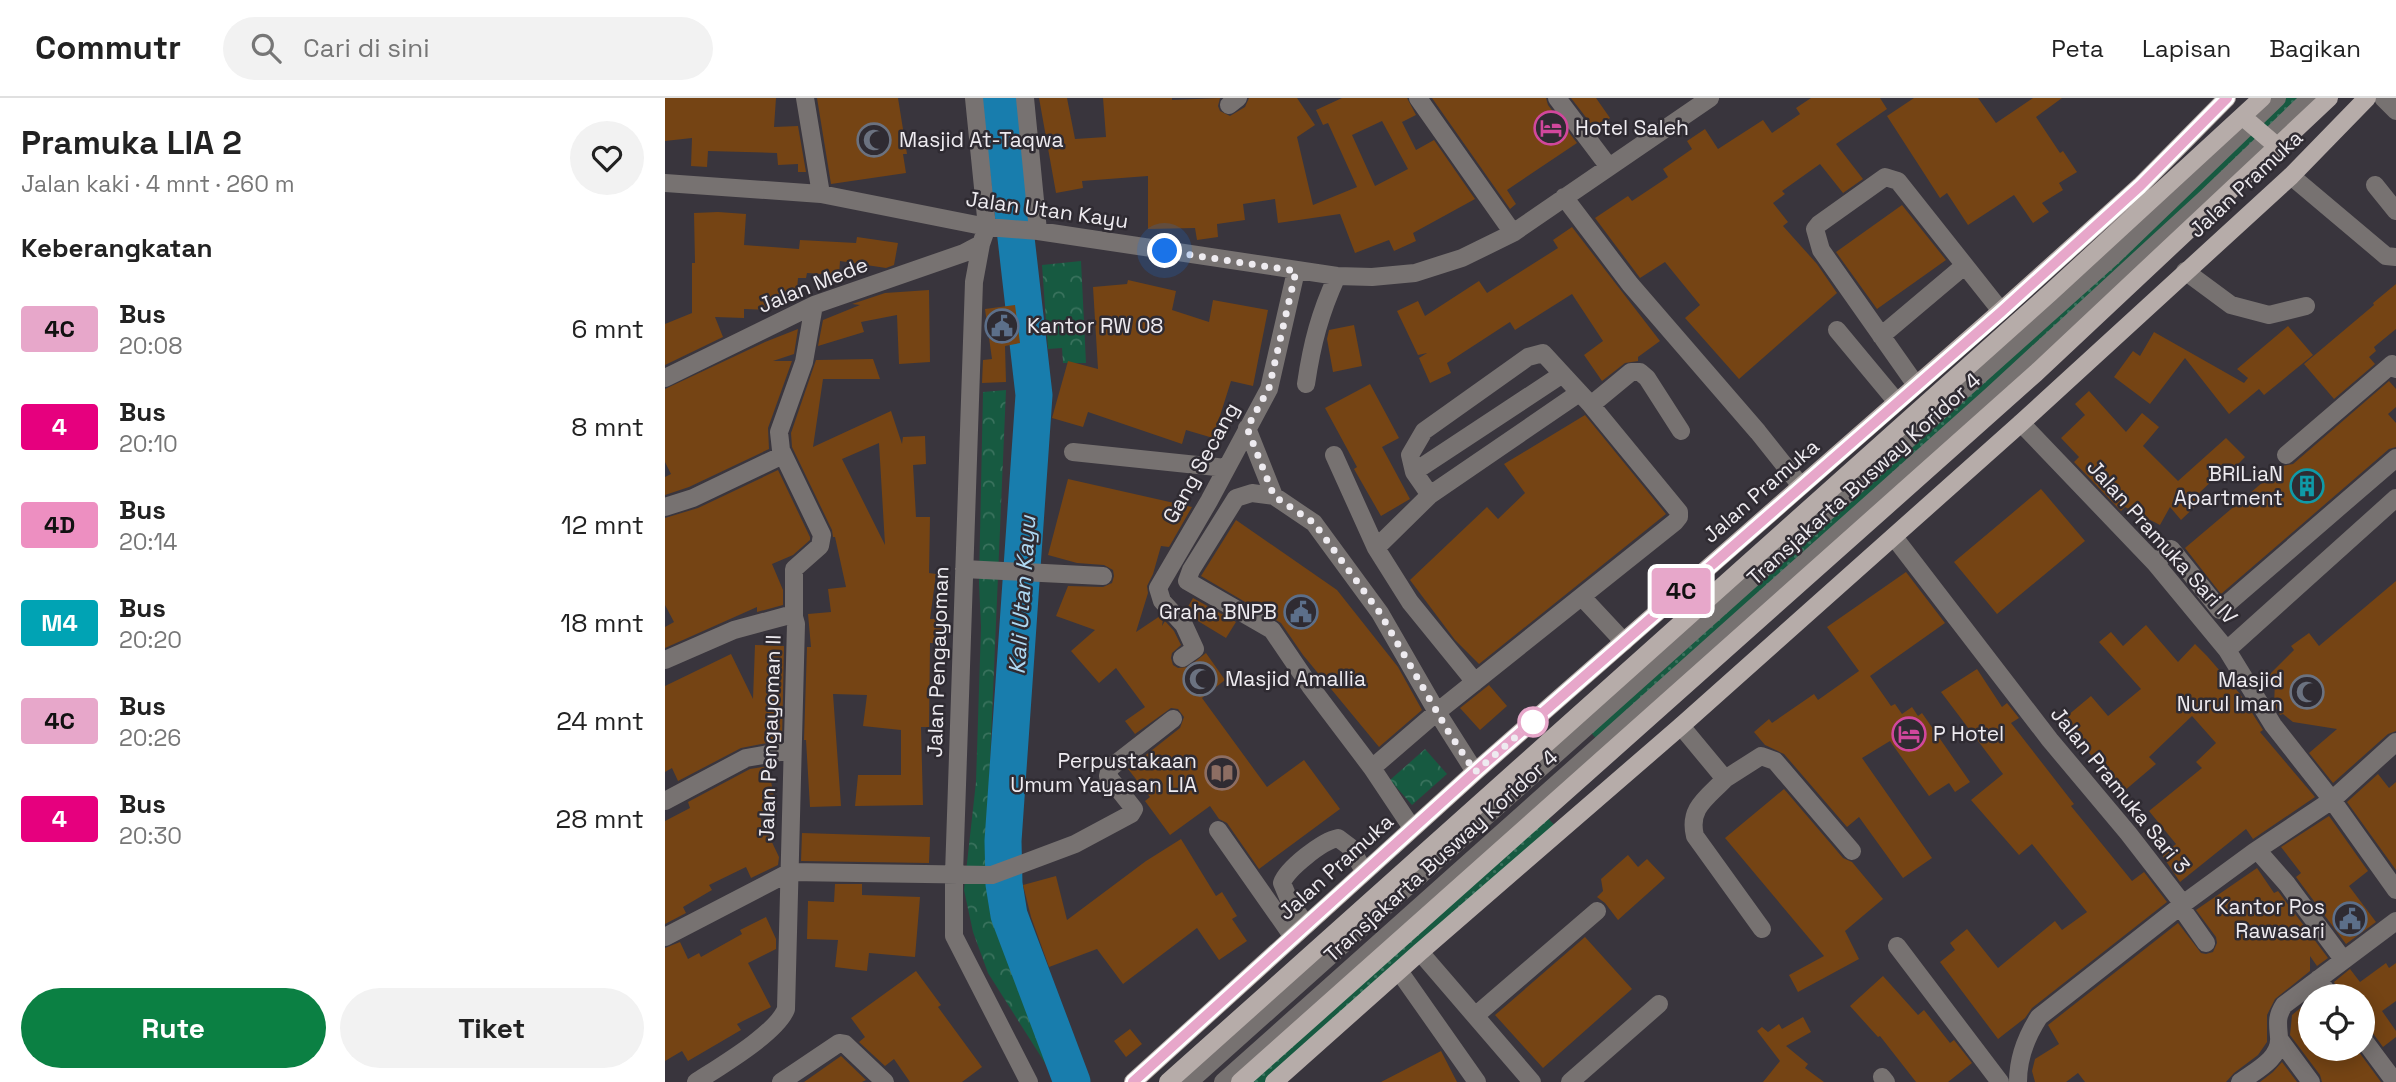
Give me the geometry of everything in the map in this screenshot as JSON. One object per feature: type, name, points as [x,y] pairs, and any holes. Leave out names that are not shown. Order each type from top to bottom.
[{"type":"main road","name":"Jalan Pramuka","points":[[1133,1082],[1475,772],[1896,401],[2001,312],[2140,186],[2227,98]]},
{"type":"main road","name":"Jalan Pramuka","points":[[1168,1082],[2050,293],[2247,121],[2262,98]]},
{"type":"main road","name":"Jalan Pramuka","points":[[1240,1082],[2036,373],[2273,143],[2329,98]]},
{"type":"main road","name":"Jalan Pramuka","points":[[1274,1082],[1681,726],[2021,423],[2291,176],[2367,98]]},
{"type":"main road","points":[[2247,121],[2273,143]]},
{"type":"main road","points":[[1503,748],[1518,768]]},
{"type":"street","points":[[805,98],[821,194]]},
{"type":"street","name":"Jalan Pengayoman","points":[[974,98],[984,235],[974,282],[954,936],[1029,1082]]},
{"type":"street","points":[[1024,98],[1034,231]]},
{"type":"street","points":[[1418,98],[1513,233]]},
{"type":"street","points":[[1557,98],[1609,167]]},
{"type":"street","name":"Jalan Utan Kayu","points":[[665,183],[821,194],[984,235],[1005,229],[1034,231],[1296,271],[1372,277],[1415,273],[1462,258],[1513,233],[1710,98]]},
{"type":"street","name":"Transjakarta Busway Koridor 4","points":[[1189,1082],[2113,256],[2247,121],[2277,98]]},
{"type":"street","name":"Transjakarta Busway Koridor 4","points":[[1223,1082],[2273,143],[2310,98]]},
{"type":"street","points":[[2291,176],[2386,256],[2396,257]]},
{"type":"street","points":[[1916,385],[1821,250],[1815,229],[1819,224],[1885,177],[1892,178],[1898,181],[2001,312]]},
{"type":"street","points":[[2375,185],[2396,211]]},
{"type":"street","points":[[1564,198],[1630,284],[1801,486]]},
{"type":"street","name":"Jalan Mede","points":[[665,378],[814,305],[964,253],[984,235]]},
{"type":"street","points":[[1881,336],[1964,266]]},
{"type":"street","name":"Gang Secang","points":[[1182,658],[1195,649],[1184,625],[1162,601],[1158,588],[1269,388],[1296,271]]},
{"type":"street","points":[[2185,271],[2231,306],[2269,315],[2306,306]]},
{"type":"street","points":[[1306,384],[1318,319],[1337,276]]},
{"type":"street","points":[[794,617],[794,569],[820,546],[822,535],[783,455],[779,432],[804,362],[814,305]]},
{"type":"street","points":[[1837,330],[1896,401]]},
{"type":"street","points":[[1372,768],[1437,712],[1679,517],[1677,509],[1585,399],[1543,354],[1528,358],[1424,431],[1410,455],[1414,472],[1430,495]]},
{"type":"street","points":[[2286,455],[2392,364],[2396,369]]},
{"type":"street","points":[[1376,548],[1430,495],[1631,372],[1640,372],[1647,378],[1681,431]]},
{"type":"street","points":[[1414,472],[1561,375]]},
{"type":"street","name":"Jalan Pramuka Sari IV","points":[[2021,423],[2155,563],[2227,650],[2396,498]]},
{"type":"street","points":[[1247,428],[1274,496]]},
{"type":"street","points":[[1073,452],[1226,468]]},
{"type":"street","points":[[665,508],[694,498],[783,455]]},
{"type":"street","points":[[1334,455],[1376,548],[1410,602],[1475,682]]},
{"type":"street","points":[[2155,563],[2171,550],[2221,610],[2396,458]]},
{"type":"street","points":[[1412,828],[1272,630],[1187,581],[1191,570],[1236,498],[1252,493],[1274,496],[1314,523],[1380,613],[1475,772]]},
{"type":"street","name":"Jalan Pramuka Sari 3","points":[[1894,537],[2042,730],[2128,833],[2182,905],[2039,1017],[2022,1050],[2018,1082]]},
{"type":"street","points":[[964,569],[1103,576]]},
{"type":"street","points":[[1582,597],[1624,642]]},
{"type":"street","name":"Jalan Pengayoman II","points":[[665,660],[734,630],[786,616],[794,617],[796,676],[786,1009],[779,1022],[729,1061],[696,1082]]},
{"type":"street","points":[[2227,650],[2273,724],[2332,800],[2396,890]]},
{"type":"street","points":[[665,937],[790,872],[992,875],[1075,844],[1131,814],[1134,809],[1108,776],[1110,768],[1173,719]]},
{"type":"street","points":[[1681,726],[1725,779]]},
{"type":"street","points":[[2206,943],[2182,905],[2332,800],[2396,742]]},
{"type":"street","points":[[665,801],[746,758],[792,750]]},
{"type":"street","points":[[1762,929],[1695,836],[1692,824],[1696,809],[1725,779],[1761,756],[1775,761],[1852,851]]},
{"type":"street","points":[[1218,830],[1299,931]]},
{"type":"street","points":[[1299,931],[1282,883],[1285,874],[1328,840],[1338,838],[1350,847],[1364,872]]},
{"type":"street","points":[[2258,851],[2287,884],[2339,954],[2346,958]]},
{"type":"street","points":[[1475,1016],[1597,911]]},
{"type":"street","points":[[2311,1082],[2280,1040],[2277,1022],[2279,1013],[2284,1005],[2396,921]]},
{"type":"street","points":[[1897,946],[2000,1082]]},
{"type":"street","points":[[1420,952],[1532,1082]]},
{"type":"street","points":[[1399,971],[1477,1082]]},
{"type":"street","points":[[2318,979],[2322,984]]},
{"type":"street","points":[[1570,1082],[1658,1004]]},
{"type":"street","points":[[2240,1082],[2272,1058],[2280,1040]]},
{"type":"street","points":[[781,1082],[839,1043],[845,1044],[885,1082]]},
{"type":"street","points":[[2375,1055],[2395,1082]]},
{"type":"green space","points":[[2277,98],[2310,98],[1601,744],[1586,727]]},
{"type":"green space","points":[[1081,261],[1086,363],[1063,363],[1062,348],[1048,349],[1042,265]]},
{"type":"green space","points":[[1006,390],[987,832],[991,898],[1019,978],[1060,1071],[1057,1082],[988,973],[973,932],[964,890],[976,782],[981,627],[979,583],[983,392]]},
{"type":"green space","points":[[1425,749],[1447,774],[1412,805],[1390,780]]},
{"type":"green space","points":[[1542,812],[1560,831],[1274,1082],[1240,1082]]},
{"type":"building","points":[[665,98],[776,98],[774,127],[798,126],[806,172],[798,172],[798,164],[778,165],[777,153],[708,151],[707,167],[691,166],[692,138],[665,141]]},
{"type":"building","name":"Masjid At-Taqwa","points":[[817,98],[898,98],[907,154],[903,154],[906,173],[831,184]]},
{"type":"building","points":[[1039,98],[1067,98],[1075,139],[1106,137],[1103,98],[1220,98],[1220,111],[1230,116],[1245,107],[1249,98],[1297,98],[1315,125],[1297,137],[1313,205],[1357,187],[1328,123],[1323,125],[1316,110],[1342,98],[1407,98],[1416,115],[1402,122],[1416,150],[1434,140],[1475,199],[1413,233],[1416,241],[1394,251],[1389,240],[1355,253],[1340,214],[1278,223],[1275,199],[1243,204],[1245,220],[1217,224],[1218,237],[1197,240],[1195,228],[1148,229],[1148,176],[1082,181],[1083,188],[1056,193]],"holes":[[[1382,121],[1408,169],[1375,186],[1352,135]]]},
{"type":"building","points":[[1432,98],[1546,98],[1548,105],[1577,143],[1507,190],[1516,204],[1510,209]]},
{"type":"building","points":[[1571,98],[1596,98],[1610,118],[1595,129]]},
{"type":"building","points":[[1811,98],[1880,98],[1887,109],[1836,144],[1863,179],[1843,193],[1820,164],[1782,191],[1785,194],[1773,203],[1788,222],[1783,226],[1817,264],[1837,293],[1739,379],[1685,318],[1700,305],[1665,262],[1640,278],[1595,218],[1628,196],[1632,201],[1668,177],[1663,169],[1692,149],[1687,141],[1705,129],[1718,149],[1763,120],[1772,133],[1800,114],[1796,108]]},
{"type":"building","points":[[1914,98],[1978,98],[1996,123],[2033,98],[2062,98],[2036,117],[2060,153],[2063,151],[2077,172],[2059,183],[2063,190],[2042,203],[2049,212],[2033,223],[2014,195],[1968,225],[1947,193],[1940,198],[1887,116]]},
{"type":"building","points":[[1902,205],[1946,260],[1877,309],[1836,252]]},
{"type":"building","points":[[694,213],[746,214],[744,245],[799,249],[800,240],[856,243],[857,237],[898,243],[894,265],[886,268],[840,261],[839,275],[807,273],[806,278],[798,278],[796,301],[769,299],[768,310],[744,309],[744,318],[715,317],[723,337],[665,365],[665,324],[692,313]]},
{"type":"building","points":[[1572,227],[1660,341],[1638,357],[1638,361],[1625,363],[1602,381],[1584,355],[1603,341],[1572,294],[1515,330],[1510,322],[1447,363],[1451,373],[1430,383],[1419,358],[1427,353],[1418,355],[1397,311],[1418,301],[1425,316],[1479,281],[1487,293],[1558,248],[1553,240]]},
{"type":"building","points":[[1128,280],[1176,291],[1172,310],[1209,322],[1213,300],[1268,310],[1253,386],[1231,381],[1213,438],[1186,430],[1182,444],[1088,412],[1083,427],[1052,418],[1068,361],[1098,369],[1093,287],[1127,284]]},
{"type":"building","points":[[2396,284],[2396,329],[2374,347],[2376,351],[2369,357],[2375,364],[2334,399],[2304,364]]},
{"type":"building","points":[[929,290],[930,362],[899,364],[897,315],[861,322],[864,332],[818,346],[823,320],[860,305],[852,304],[885,293]]},
{"type":"building","name":"Kantor RW 08","points":[[1015,305],[1020,343],[1005,346],[1006,382],[982,383],[983,360],[992,359],[985,309]]},
{"type":"building","points":[[1354,325],[1362,366],[1333,372],[1327,339],[1329,330]]},
{"type":"building","points":[[2288,326],[2313,355],[2264,395],[2259,389],[2229,414],[2185,358],[2150,404],[2114,377],[2133,351],[2140,356],[2154,332],[2244,383],[2248,378],[2237,369]]},
{"type":"building","points":[[798,329],[794,354],[773,361],[792,361],[768,428],[769,449],[689,487],[665,495],[665,477],[671,474],[665,462],[665,389]]},
{"type":"building","points":[[873,359],[880,379],[823,379],[813,447],[891,411],[902,444],[903,437],[925,436],[926,464],[913,465],[916,517],[930,517],[929,573],[936,574],[930,619],[942,619],[941,643],[930,643],[929,727],[921,727],[923,805],[855,806],[858,775],[901,775],[901,730],[863,726],[867,695],[833,694],[841,806],[810,807],[804,740],[807,647],[811,647],[808,614],[831,612],[828,589],[846,587],[835,537],[792,447],[791,433],[816,360]],"holes":[[[879,443],[885,545],[842,459]]]},
{"type":"building","name":"BRILiaN Apartment","points":[[2389,381],[2396,389],[2396,407],[2388,414],[2396,423],[2396,447],[2389,449],[2221,594],[2185,548],[2282,466],[2293,464]]},
{"type":"building","points":[[1370,384],[1399,438],[1382,447],[1410,499],[1381,516],[1354,469],[1357,467],[1325,408]]},
{"type":"building","points":[[2089,391],[2126,432],[2142,413],[2159,427],[2143,446],[2178,481],[2226,438],[2245,457],[2232,470],[2228,466],[2199,493],[2204,498],[2181,520],[2170,507],[2160,525],[2125,507],[2121,511],[2074,462],[2079,457],[2061,438],[2085,415],[2075,404]]},
{"type":"building","points":[[1585,415],[1666,514],[1479,664],[1455,640],[1410,580],[1487,507],[1498,519],[1525,493],[1504,464]]},
{"type":"building","points":[[778,470],[810,537],[793,555],[772,564],[783,590],[783,605],[757,612],[757,607],[665,648],[665,627],[674,622],[665,605],[665,518],[698,508]]},
{"type":"building","points":[[1068,479],[1192,507],[1169,547],[1161,546],[1147,586],[1148,593],[1136,632],[1160,616],[1163,619],[1162,626],[1165,621],[1181,645],[1172,653],[1171,658],[1173,665],[1178,668],[1188,667],[1206,653],[1225,680],[1202,698],[1267,787],[1304,760],[1340,809],[1259,869],[1227,823],[1219,819],[1210,806],[1170,835],[1145,801],[1150,797],[1128,769],[1180,728],[1184,717],[1178,709],[1171,708],[1135,734],[1125,721],[1145,707],[1116,668],[1099,683],[1071,651],[1095,630],[1056,616],[1068,586],[1103,587],[1112,583],[1114,576],[1113,570],[1104,565],[1077,563],[1048,555]]},
{"type":"building","points":[[2041,489],[2085,541],[1997,614],[1954,562]]},
{"type":"building","name":"Graha BNPB","points":[[1236,520],[1337,590],[1398,667],[1422,710],[1379,747],[1303,655],[1281,623],[1201,576]]},
{"type":"building","points":[[1906,572],[1945,623],[1870,676],[1891,706],[1895,704],[1902,714],[1912,707],[1918,716],[1922,713],[1970,782],[1955,792],[1949,783],[1929,796],[1890,741],[1862,758],[1932,858],[1903,878],[1859,817],[1847,827],[1784,754],[1765,745],[1754,732],[1769,719],[1772,723],[1814,694],[1818,700],[1859,671],[1827,627]]},
{"type":"building","points":[[2396,581],[2396,731],[2388,734],[2333,783],[2309,753],[2337,729],[2293,722],[2283,714],[2280,715],[2274,705],[2275,682],[2268,676],[2294,650],[2291,646],[2309,633],[2319,646]]},
{"type":"building","points":[[1193,598],[1236,622],[1226,638],[1193,618],[1186,610]]},
{"type":"building","points":[[2146,625],[2178,662],[2195,644],[2207,656],[2240,694],[2263,730],[2260,732],[2315,797],[2253,839],[2246,829],[2180,882],[2162,855],[2176,844],[2149,811],[2202,768],[2196,762],[2216,743],[2192,716],[2149,757],[2156,764],[2117,797],[2099,776],[2105,771],[2061,721],[2091,696],[2108,716],[2141,689],[2099,642],[2111,632],[2123,646]]},
{"type":"building","points":[[755,645],[784,646],[782,740],[741,748],[678,781],[672,768],[665,772],[665,686],[731,654],[753,699]]},
{"type":"building","points":[[1977,669],[2002,707],[2007,703],[2019,718],[2011,723],[2074,804],[2071,806],[2132,881],[2144,872],[2167,902],[2032,1008],[2025,1018],[1998,1039],[1940,962],[1955,950],[1950,943],[1967,929],[1998,968],[2055,921],[2062,930],[2087,912],[2032,844],[2019,855],[1971,800],[2003,774],[1941,692]]},
{"type":"building","points":[[1489,685],[1507,706],[1480,730],[1460,708]]},
{"type":"building","points":[[768,766],[777,812],[759,815],[779,857],[778,865],[751,878],[746,867],[709,885],[712,890],[683,907],[686,913],[665,924],[665,821],[690,808],[688,802],[750,769]]},
{"type":"building","points":[[2378,774],[2389,788],[2396,782],[2396,870],[2347,802]]},
{"type":"building","points":[[1784,789],[1843,858],[1852,862],[1883,899],[1845,931],[1859,959],[1798,992],[1789,975],[1824,956],[1725,838]]},
{"type":"building","points":[[2329,816],[2368,871],[2349,886],[2376,922],[2346,944],[2296,877],[2301,873],[2281,847]]},
{"type":"building","points":[[802,833],[930,837],[929,863],[801,861]]},
{"type":"building","points":[[1181,839],[1216,896],[1222,892],[1237,916],[1232,919],[1247,941],[1219,960],[1197,928],[1123,984],[1097,949],[1049,967],[1023,885],[1056,876],[1067,920],[1146,861]]},
{"type":"building","points":[[1628,855],[1638,867],[1647,859],[1665,878],[1618,920],[1597,897],[1603,891],[1601,879]]},
{"type":"building","points":[[2257,868],[2274,893],[2278,891],[2328,958],[2317,966],[2310,956],[2310,971],[2275,999],[2267,1015],[2267,1042],[2258,1055],[2226,1082],[2085,1082],[2078,1073],[2066,1082],[2035,1082],[2032,1071],[2035,1059],[2059,1044],[2048,1025],[2178,923],[2201,953],[2213,952],[2217,943],[2216,937],[2196,910]]},
{"type":"building","points":[[835,884],[862,884],[862,895],[920,897],[915,957],[869,953],[867,971],[835,967],[838,940],[807,939],[808,901],[834,902]]},
{"type":"building","points":[[766,917],[776,939],[776,949],[748,963],[771,1007],[737,1024],[741,1030],[688,1061],[682,1051],[665,1061],[665,948],[680,942],[688,959],[699,953],[701,957],[742,934],[740,930]]},
{"type":"building","points":[[1585,937],[1632,989],[1543,1068],[1495,1015]]},
{"type":"building","points":[[2386,963],[2389,968],[2396,963],[2396,1001],[2382,1011],[2396,1031],[2396,1037],[2383,1047],[2375,1036],[2375,984],[2334,982],[2350,969],[2360,982]]},
{"type":"building","points":[[916,971],[941,1005],[938,1007],[982,1067],[962,1082],[910,1082],[894,1059],[885,1066],[859,1042],[865,1037],[851,1018]]},
{"type":"building","points":[[1883,976],[1918,1015],[1924,1010],[1950,1043],[1954,1040],[1972,1063],[1948,1082],[1916,1082],[1880,1036],[1878,1037],[1850,1006]]},
{"type":"building","points":[[2298,1010],[2298,1046],[2290,1035],[2292,1015]]},
{"type":"building","points":[[1803,1017],[1811,1032],[1786,1046],[1808,1064],[1805,1068],[1824,1082],[1763,1082],[1780,1061],[1757,1031],[1762,1027],[1768,1032],[1779,1024],[1782,1029]]},
{"type":"building","points":[[1130,1029],[1142,1044],[1126,1057],[1114,1041]]},
{"type":"building","points":[[1441,1051],[1457,1082],[1381,1082]]},
{"type":"building","points":[[841,1056],[866,1080],[804,1082]]},
{"type":"building","points":[[2310,1061],[2366,1061],[2381,1082],[2322,1082]]},
{"type":"building","points":[[2282,1062],[2297,1082],[2260,1082],[2273,1072]]},
{"type":"waterway","name":"Kali Utan Kayu","points":[[1000,98],[1034,395],[1003,841],[1004,884],[1009,915],[1072,1082]]},
{"type":"bus line","name":"4C","points":[[1133,1082],[1475,772],[1896,401],[2001,312],[2140,186],[2227,98]]},
{"type":"place","name":"Hotel Saleh","points":[[1551,128]]},
{"type":"place","name":"Masjid At-Taqwa","points":[[874,140]]},
{"type":"place","name":"Kantor RW 08","points":[[1002,326]]},
{"type":"place","name":"BRILiaN Apartment","points":[[2307,486]]},
{"type":"place","name":"Graha BNPB","points":[[1301,612]]},
{"type":"place","name":"Masjid Amallia","points":[[1200,679]]},
{"type":"place","name":"Masjid Nurul Iman","points":[[2307,692]]},
{"type":"place","name":"P Hotel","points":[[1909,734]]},
{"type":"place","name":"Perpustakaan Umum Yayasan LIA","points":[[1222,773]]},
{"type":"place","name":"Kantor Pos Rawasari","points":[[2350,919]]},
{"type":"route","points":[[1165,251],[1296,271],[1269,388],[1247,428],[1274,496],[1314,523],[1380,613],[1459,750],[1475,772],[1533,722]]}]
